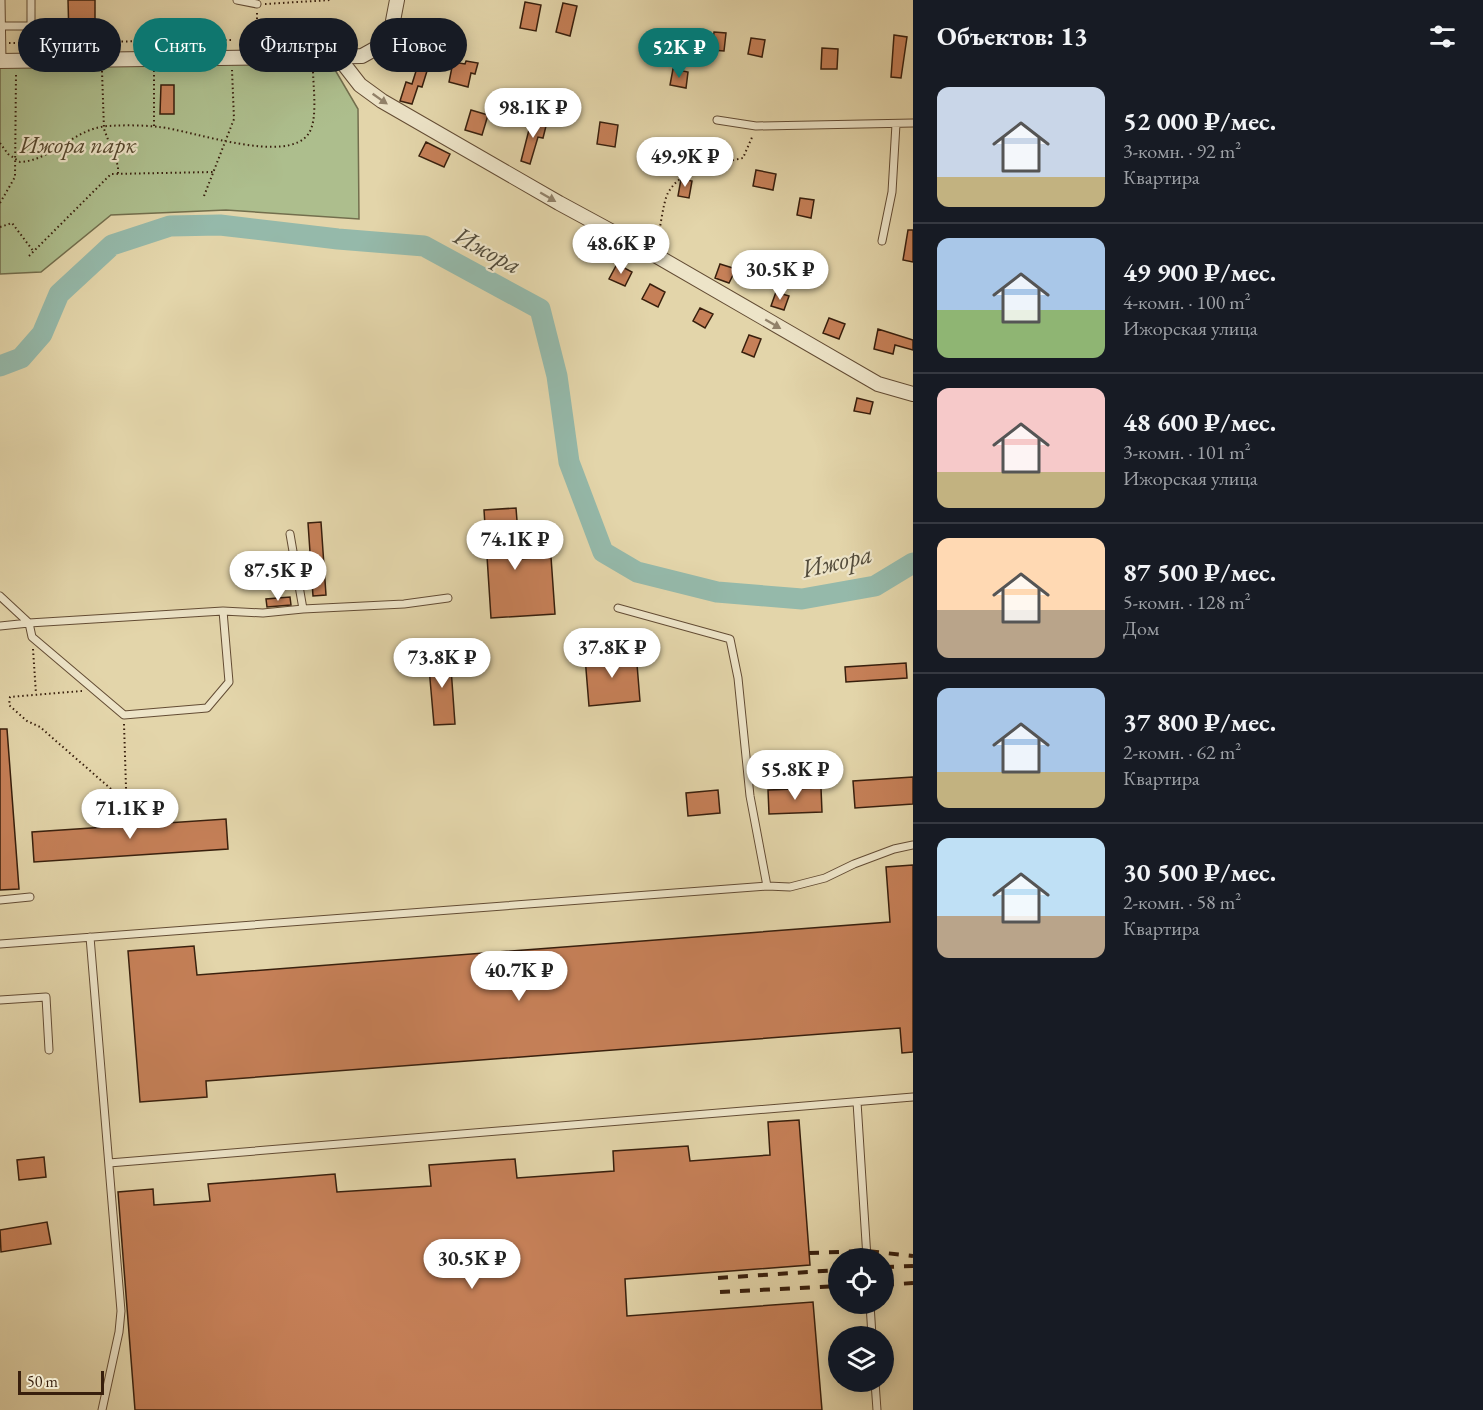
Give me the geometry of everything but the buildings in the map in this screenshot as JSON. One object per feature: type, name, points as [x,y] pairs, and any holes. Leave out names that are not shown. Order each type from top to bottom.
[{"type":"street","points":[[358,56],[380,46],[392,26],[397,0]]},
{"type":"street","points":[[227,59],[239,59]]},
{"type":"street","points":[[1,60],[16,61]]},
{"type":"street","points":[[350,72],[360,85],[382,101],[549,198],[655,255],[878,384],[913,394]]},
{"type":"lane","points":[[1,0],[1,60]]},
{"type":"lane","points":[[1,26],[31,26],[31,0]]},
{"type":"lane","points":[[237,0],[257,4]]},
{"type":"lane","points":[[717,120],[756,126],[913,123]]},
{"type":"lane","points":[[882,241],[892,192],[896,124]]},
{"type":"lane","points":[[290,534],[303,609]]},
{"type":"lane","points":[[0,596],[29,623],[32,637],[124,715],[207,708],[229,682],[223,611]]},
{"type":"lane","points":[[0,626],[223,611],[263,614],[303,609],[405,604],[448,598]]},
{"type":"lane","points":[[618,608],[730,639],[738,678],[750,796],[767,886]]},
{"type":"lane","points":[[0,944],[767,886],[790,887],[825,878],[864,860],[913,845]]},
{"type":"lane","points":[[0,900],[30,897]]},
{"type":"lane","points":[[90,937],[121,1311],[119,1332],[102,1410]]},
{"type":"lane","points":[[0,1000],[46,997],[49,1050]]},
{"type":"lane","points":[[109,1163],[913,1097]]},
{"type":"lane","points":[[857,1102],[866,1248]]},
{"type":"lane","points":[[875,1392],[876,1410]]},
{"type":"path","points":[[257,18],[257,4],[331,0]]},
{"type":"path","points":[[2,43],[232,39]]},
{"type":"path","points":[[204,196],[234,119],[232,59]]},
{"type":"path","points":[[0,203],[15,177],[16,61]]},
{"type":"path","points":[[102,72],[104,128],[118,166],[118,174]]},
{"type":"path","points":[[153,127],[154,72]]},
{"type":"path","points":[[0,143],[14,159],[24,162],[47,154],[83,132],[104,128],[153,127],[257,147],[294,143],[304,139],[313,124],[313,72]]},
{"type":"path","points":[[655,255],[668,193],[682,177],[692,171],[743,158],[756,126]]},
{"type":"path","points":[[29,256],[111,174],[213,172]]},
{"type":"path","points":[[0,227],[12,223],[34,252]]},
{"type":"path","points":[[32,637],[36,694]]},
{"type":"path","points":[[94,690],[10,697],[9,705],[27,721],[40,727],[127,803]]},
{"type":"path","points":[[124,715],[128,819]]},
{"type":"green space","name":"Ижора парк","points":[[227,64],[239,64],[239,72],[336,72],[358,109],[359,219],[226,210],[111,215],[41,272],[0,274],[0,66],[18,66],[18,72],[121,72],[121,65],[133,65],[133,72],[227,72]]},
{"type":"waterway","name":"Ижора","points":[[0,366],[21,358],[42,334],[59,294],[112,245],[170,226],[220,225],[338,239],[424,246],[540,309],[557,376],[569,462],[603,552],[637,572],[717,592],[802,599],[875,586],[913,563]]},
{"type":"railway","points":[[809,1253],[867,1251],[913,1256]]},
{"type":"railway","points":[[894,1267],[913,1266]]},
{"type":"railway","points":[[718,1278],[828,1271]]},
{"type":"railway","points":[[894,1284],[913,1283]]},
{"type":"railway","points":[[720,1292],[828,1287]]}]
